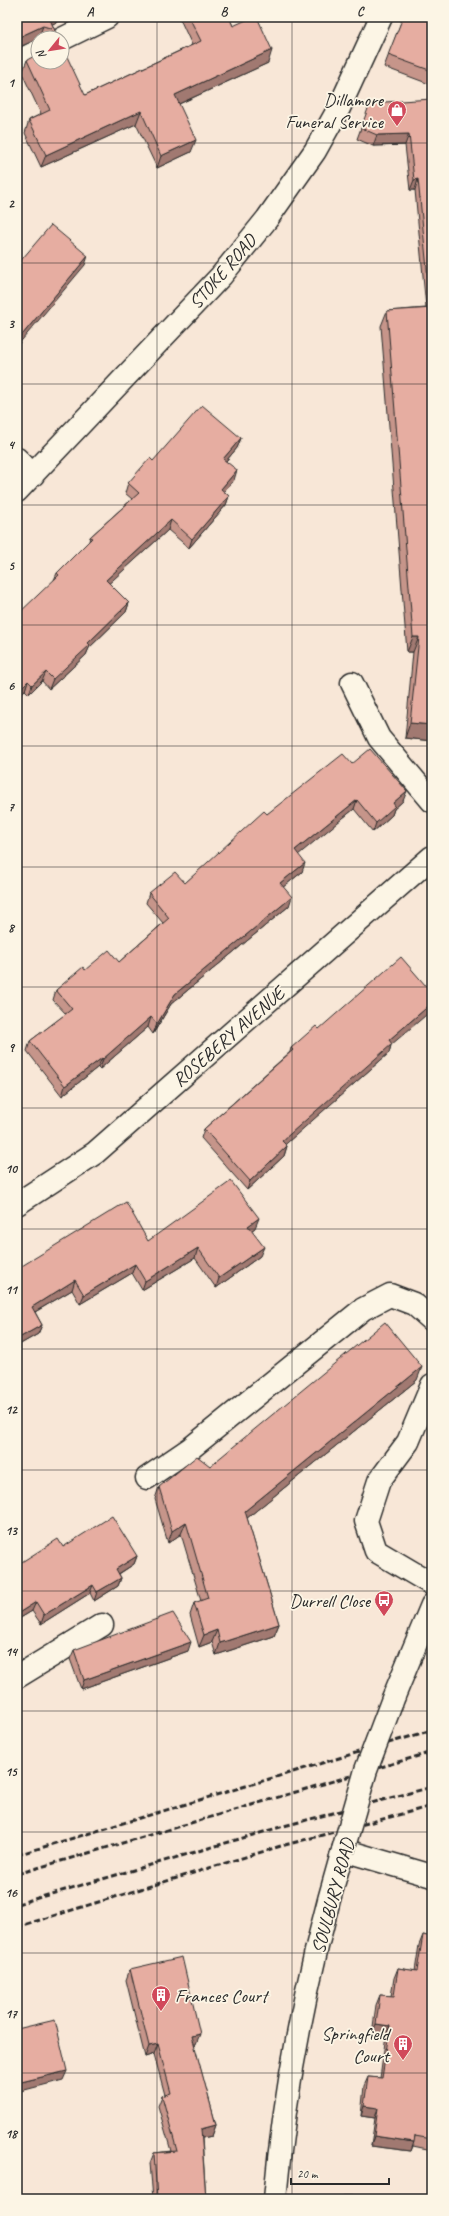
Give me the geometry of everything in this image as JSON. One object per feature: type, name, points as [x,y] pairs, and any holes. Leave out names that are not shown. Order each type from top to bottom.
[{"type":"street","points":[[70,35],[107,17]]},
{"type":"street","name":"STOKE ROAD","points":[[17,491],[221,276],[267,219],[315,151],[339,108],[381,17]]},
{"type":"street","points":[[17,62],[30,55]]},
{"type":"street","points":[[17,459],[33,475]]},
{"type":"street","points":[[352,683],[379,738],[432,801]]},
{"type":"street","name":"ROSEBERY AVENUE","points":[[17,1204],[95,1153],[432,857]]},
{"type":"street","points":[[147,1478],[191,1448],[363,1309],[390,1295],[414,1304],[432,1320]]},
{"type":"street","points":[[432,1385],[408,1442],[379,1481],[366,1521],[376,1551],[432,1584]]},
{"type":"street","name":"SOULBURY ROAD","points":[[275,2199],[295,2054],[340,1859],[366,1770],[394,1696],[432,1605]]},
{"type":"street","points":[[17,1677],[102,1625]]},
{"type":"street","points":[[340,1859],[432,1876]]},
{"type":"building","points":[[17,17],[49,17],[55,30],[43,26],[34,30],[30,30],[30,32],[17,38]]},
{"type":"building","points":[[189,17],[229,17],[233,26],[253,17],[257,17],[272,50],[175,95],[196,140],[161,156],[141,111],[46,155],[29,120],[50,110],[32,70],[70,70],[70,63],[85,95],[201,41]]},
{"type":"building","name":"Dillamore Funeral Service","points":[[403,17],[432,17],[432,71],[388,55]]},
{"type":"building","points":[[30,58],[30,67],[27,60]]},
{"type":"building","points":[[432,99],[432,298],[430,299],[418,179],[414,180],[409,134],[377,135],[361,128],[370,103]]},
{"type":"building","points":[[51,225],[88,256],[17,341],[17,265]]},
{"type":"building","points":[[432,308],[432,725],[410,723],[419,637],[413,637],[387,311]]},
{"type":"building","points":[[202,405],[241,438],[223,459],[237,470],[221,489],[229,496],[192,539],[171,520],[106,580],[129,603],[88,643],[90,645],[53,679],[46,672],[32,685],[28,681],[17,692],[17,615],[59,575],[57,573],[92,538],[90,537],[139,493],[128,483],[150,458],[153,461]]},
{"type":"building","points":[[370,749],[407,791],[393,803],[395,806],[376,823],[357,800],[295,850],[305,863],[280,883],[292,897],[175,994],[157,1024],[151,1017],[103,1059],[102,1058],[65,1086],[30,1041],[72,1009],[56,990],[83,967],[85,970],[109,950],[119,962],[169,918],[149,893],[175,872],[185,883],[264,811],[267,814],[343,754],[352,764]]},
{"type":"building","points":[[401,957],[432,993],[432,1003],[389,1040],[392,1044],[282,1141],[287,1146],[250,1181],[204,1129],[293,1050],[291,1048],[316,1026],[319,1029]]},
{"type":"building","points":[[231,1181],[259,1218],[248,1226],[264,1247],[219,1278],[198,1248],[145,1281],[135,1264],[84,1295],[75,1280],[32,1307],[42,1325],[17,1339],[17,1269],[126,1202],[148,1241]]},
{"type":"building","points":[[385,1322],[422,1367],[245,1511],[279,1624],[220,1643],[217,1630],[204,1635],[194,1603],[208,1598],[186,1522],[172,1531],[159,1487],[197,1456],[210,1466]]},
{"type":"building","points":[[112,1516],[137,1556],[116,1569],[121,1578],[97,1592],[93,1585],[44,1615],[36,1602],[17,1614],[17,1565],[58,1539],[63,1547]]},
{"type":"building","points":[[173,1613],[191,1642],[84,1680],[74,1650]]},
{"type":"building","name":"Springfield Court","points":[[423,1935],[432,1937],[432,2139],[415,2136],[414,2142],[374,2136],[378,2108],[364,2106],[368,2077],[382,2078],[390,2026],[376,2024],[380,1995],[394,1996],[398,1968],[417,1971]]},
{"type":"building","points":[[182,1957],[200,2034],[192,2036],[216,2125],[201,2129],[206,2199],[155,2199],[157,2198],[154,2153],[177,2151],[162,2096],[171,2093],[158,2044],[149,2046],[130,1969]]},
{"type":"building","points":[[55,2020],[67,2071],[17,2083],[17,2029]]},
{"type":"building","points":[[344,2196],[376,2196],[376,2199],[344,2199]]},
{"type":"railway","points":[[17,1855],[432,1730]]},
{"type":"railway","points":[[17,1874],[432,1752]]},
{"type":"railway","points":[[17,1904],[284,1826],[432,1787]]},
{"type":"railway","points":[[17,1927],[281,1846],[432,1806]]},
{"type":"place","name":"Dillamore Funeral Service","points":[[397,127]]},
{"type":"place","name":"Durrell Close","points":[[384,1617]]},
{"type":"place","name":"Frances Court","points":[[161,2012]]},
{"type":"place","name":"Springfield Court","points":[[403,2061]]}]
